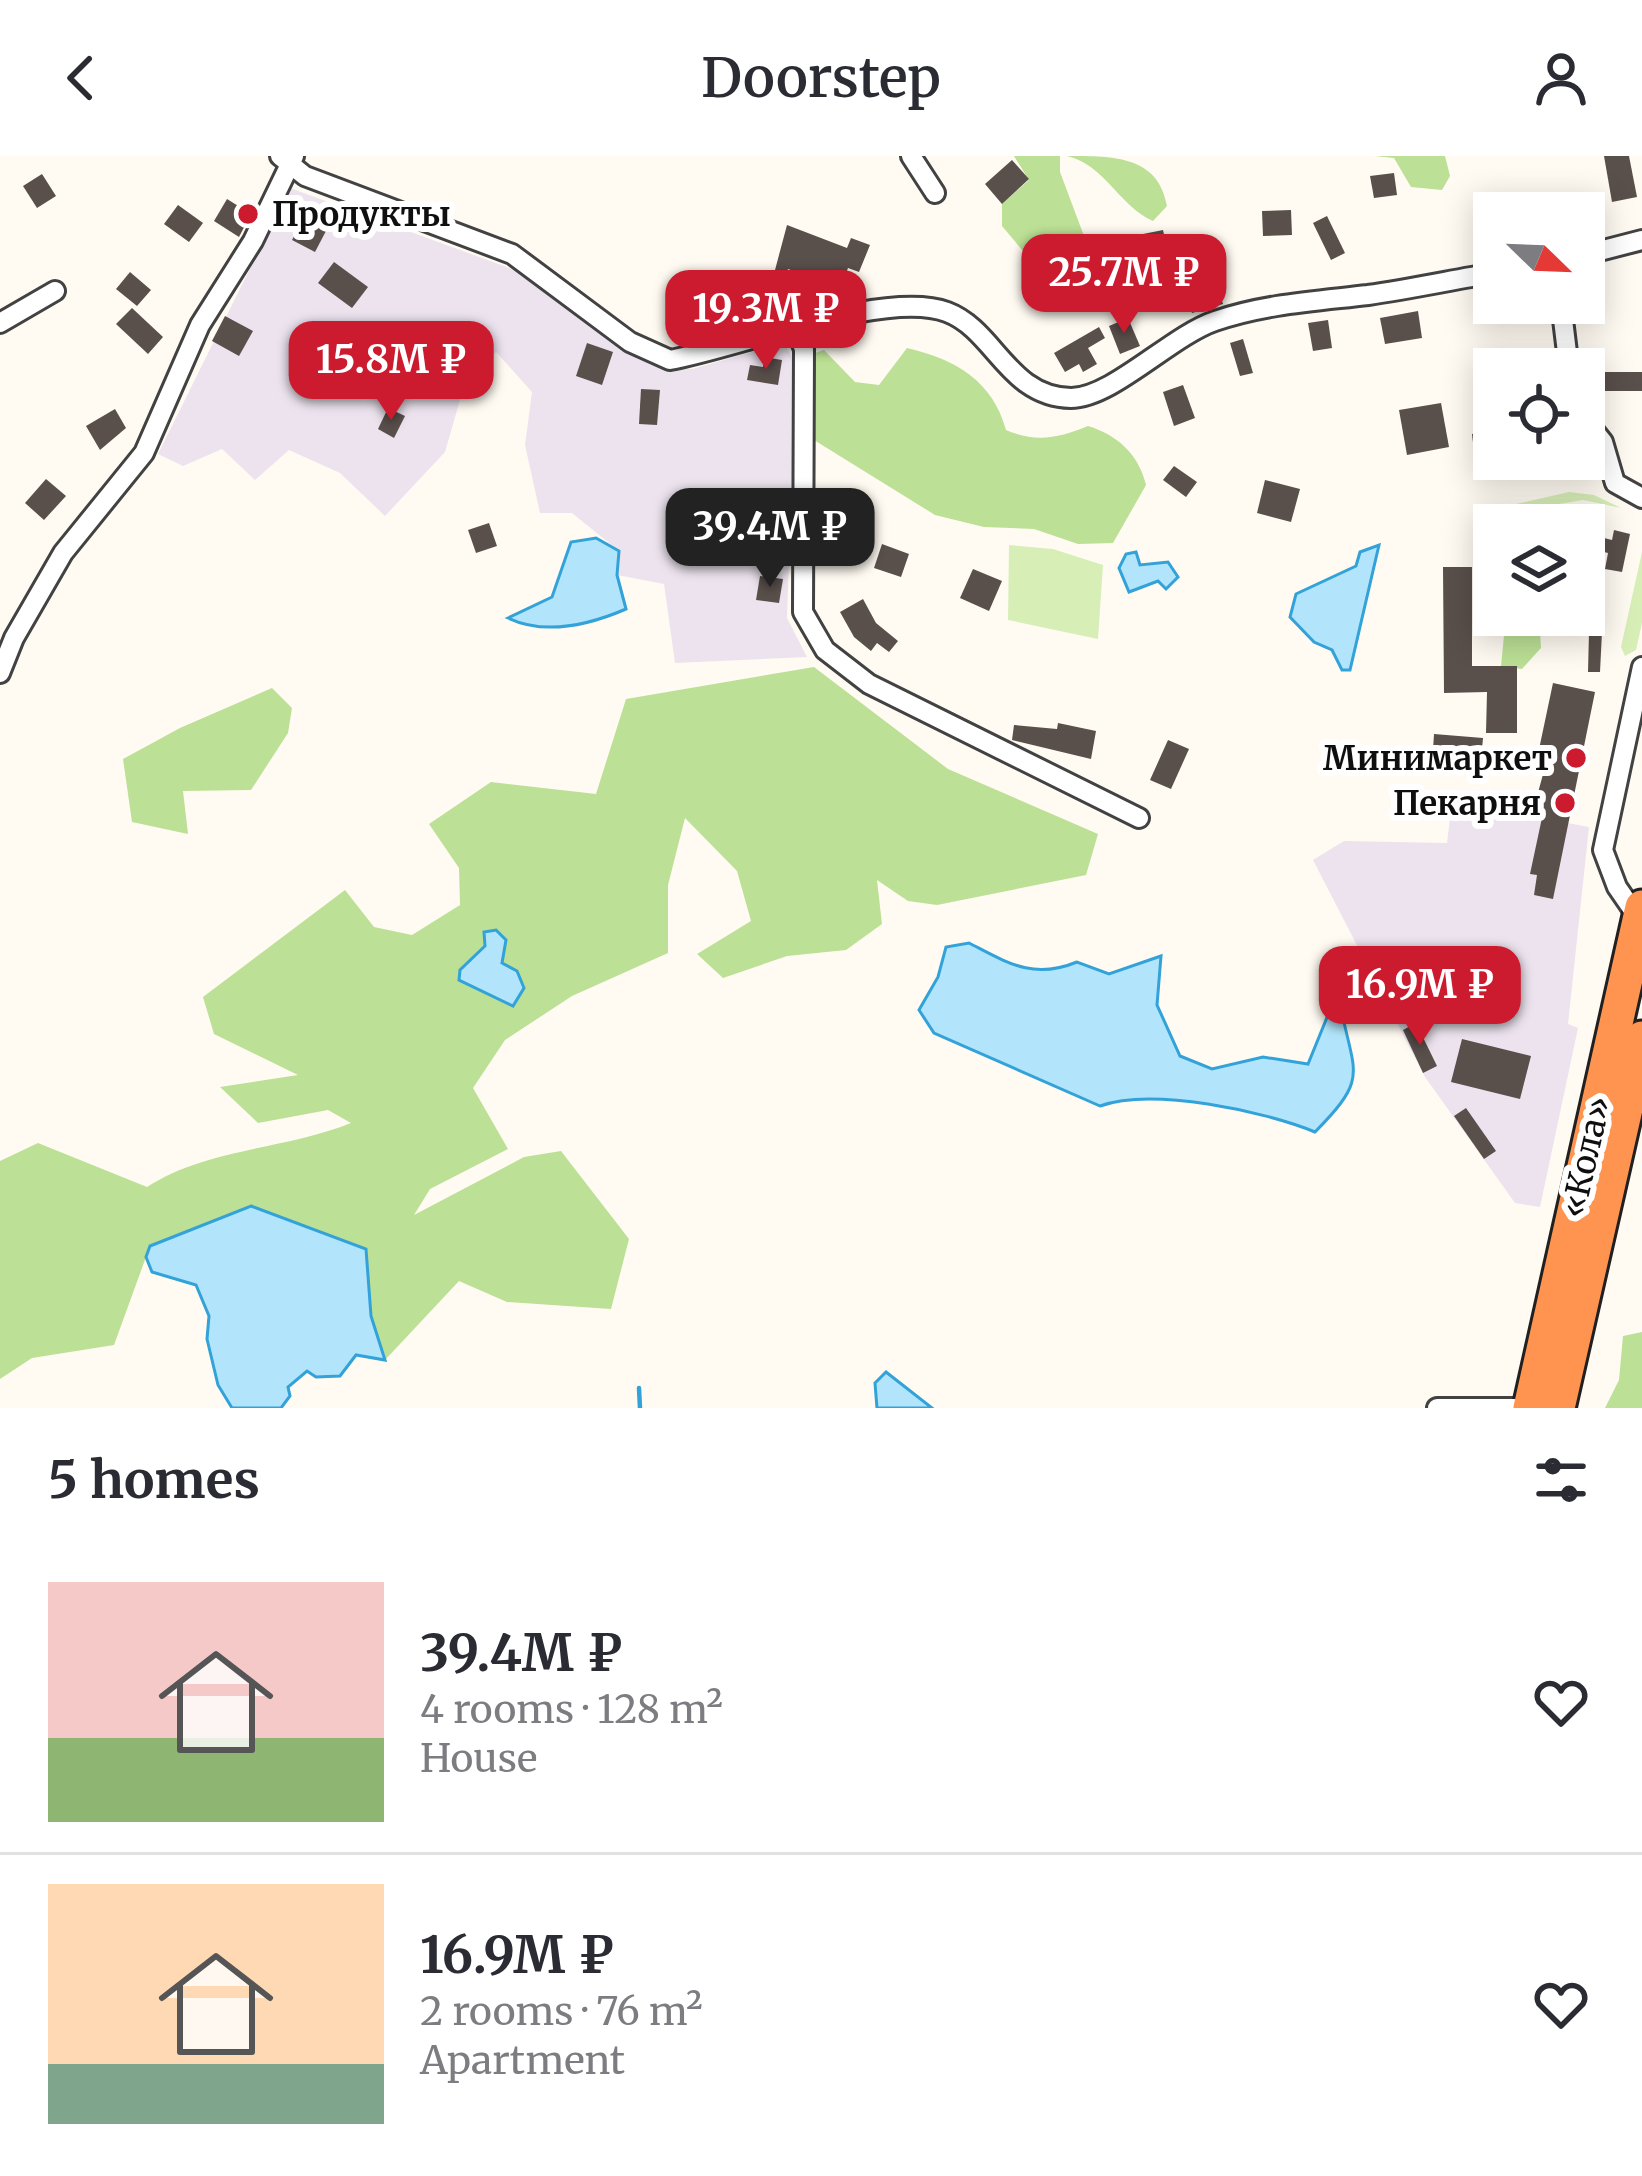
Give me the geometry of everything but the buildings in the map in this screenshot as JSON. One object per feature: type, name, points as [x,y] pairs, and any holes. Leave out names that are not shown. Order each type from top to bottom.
[{"type":"highway","name":"«Кола»","points":[[1530,1408],[1641,913]]},
{"type":"highway","name":"«Кола»","points":[[1558,1408],[1642,1038]]},
{"type":"street","points":[[911,156],[935,193]]},
{"type":"street","points":[[0,673],[7,632],[81,528],[145,453],[200,325],[253,241],[288,158],[305,176],[512,254],[630,342],[670,360],[911,305],[950,313],[1032,390],[1074,398],[1113,382],[1179,335],[1219,320],[1313,299],[1473,276]]},
{"type":"street","points":[[1605,250],[1642,240]]},
{"type":"street","points":[[0,323],[55,291]]},
{"type":"street","points":[[796,328],[804,350],[803,612],[825,650],[868,684],[1139,818]]},
{"type":"street","points":[[1605,449],[1615,483],[1642,498]]},
{"type":"street","points":[[1641,913],[1616,887],[1603,850],[1642,668]]},
{"type":"street","points":[[1627,1105],[1642,1069]]},
{"type":"street","points":[[1438,1408],[1514,1408]]},
{"type":"shaded area","points":[[290,188],[515,270],[651,365],[692,369],[784,343],[796,364],[787,618],[807,657],[675,663],[664,584],[617,575],[619,551],[572,513],[540,513],[525,445],[532,392],[496,352],[466,379],[445,452],[385,516],[340,473],[289,450],[255,480],[222,449],[183,466],[158,454]]},
{"type":"shaded area","points":[[1451,810],[1520,814],[1589,827],[1568,1024],[1578,1028],[1540,1207],[1515,1203],[1425,1077],[1313,860],[1344,841],[1447,843]]},
{"type":"green space","points":[[1014,156],[1060,156],[1060,172],[1084,236],[1066,264],[1038,269],[1002,226],[1002,204],[1029,180]]},
{"type":"green space","points":[[1067,156],[1117,159],[1144,168],[1162,189],[1167,206],[1153,221],[1092,168]]},
{"type":"green space","points":[[1375,156],[1445,156],[1450,176],[1442,190],[1411,187],[1394,158]]},
{"type":"green space","points":[[907,348],[970,375],[992,398],[1006,430],[1047,437],[1088,426],[1126,448],[1146,485],[1113,543],[1078,544],[1034,529],[984,527],[935,515],[814,440],[812,354],[824,350],[855,382],[879,385]]},
{"type":"green space","points":[[1569,492],[1594,495],[1621,508],[1583,500],[1516,504]]},
{"type":"green space","points":[[1009,545],[1053,549],[1103,565],[1098,639],[1008,620]]},
{"type":"green space","points":[[1642,552],[1642,623],[1636,650],[1625,656],[1621,647]]},
{"type":"green space","points":[[1504,636],[1540,636],[1541,648],[1522,669],[1501,666]]},
{"type":"green space","points":[[814,667],[948,769],[1098,834],[1086,875],[937,905],[908,901],[877,880],[882,924],[846,950],[787,956],[723,978],[697,954],[751,921],[737,871],[685,818],[668,885],[668,953],[572,996],[505,1040],[473,1088],[508,1149],[430,1189],[414,1215],[524,1157],[561,1151],[629,1239],[611,1309],[507,1302],[459,1281],[385,1360],[371,1316],[366,1249],[150,1246],[114,1345],[32,1358],[0,1379],[0,1161],[38,1143],[147,1187],[195,1164],[351,1123],[328,1110],[258,1123],[220,1087],[298,1075],[214,1034],[203,997],[345,890],[374,927],[412,935],[460,905],[459,868],[429,824],[491,782],[596,794],[626,699]]},
{"type":"green space","points":[[272,688],[292,708],[288,733],[251,790],[183,791],[188,834],[132,822],[123,759]]},
{"type":"green space","points":[[1642,1332],[1642,1408],[1605,1408],[1619,1380],[1623,1336]]},
{"type":"water","points":[[596,538],[619,551],[617,575],[626,609],[567,626],[537,626],[508,618],[552,597],[571,542]]},
{"type":"water","points":[[1379,545],[1350,670],[1342,670],[1332,650],[1314,642],[1290,617],[1296,594],[1356,566],[1360,552]]},
{"type":"water","points":[[1136,552],[1140,565],[1168,562],[1178,577],[1166,589],[1158,581],[1129,592],[1119,568],[1126,554]]},
{"type":"water","points":[[496,930],[506,940],[502,963],[517,971],[524,988],[513,1006],[459,980],[460,970],[485,946],[484,932]]},
{"type":"water","points":[[969,943],[1009,963],[1034,969],[1077,962],[1109,974],[1161,956],[1157,1005],[1180,1056],[1212,1069],[1263,1057],[1308,1064],[1330,1010],[1341,1009],[1353,1063],[1350,1087],[1315,1132],[1267,1116],[1177,1100],[1100,1106],[934,1033],[919,1010],[938,977],[946,947]]},
{"type":"water","points":[[251,1206],[366,1249],[371,1316],[385,1360],[356,1355],[340,1376],[316,1377],[307,1371],[288,1387],[290,1396],[281,1408],[232,1408],[218,1385],[207,1339],[209,1316],[196,1285],[152,1272],[146,1257],[150,1246]]},
{"type":"water","points":[[886,1372],[932,1408],[877,1408],[875,1383]]},
{"type":"waterway","points":[[639,1388],[640,1408]]},
{"type":"place","name":"Продукты","points":[[248,214]]},
{"type":"place","name":"Минимаркет","points":[[1576,758]]},
{"type":"place","name":"Пекарня","points":[[1565,803]]}]
